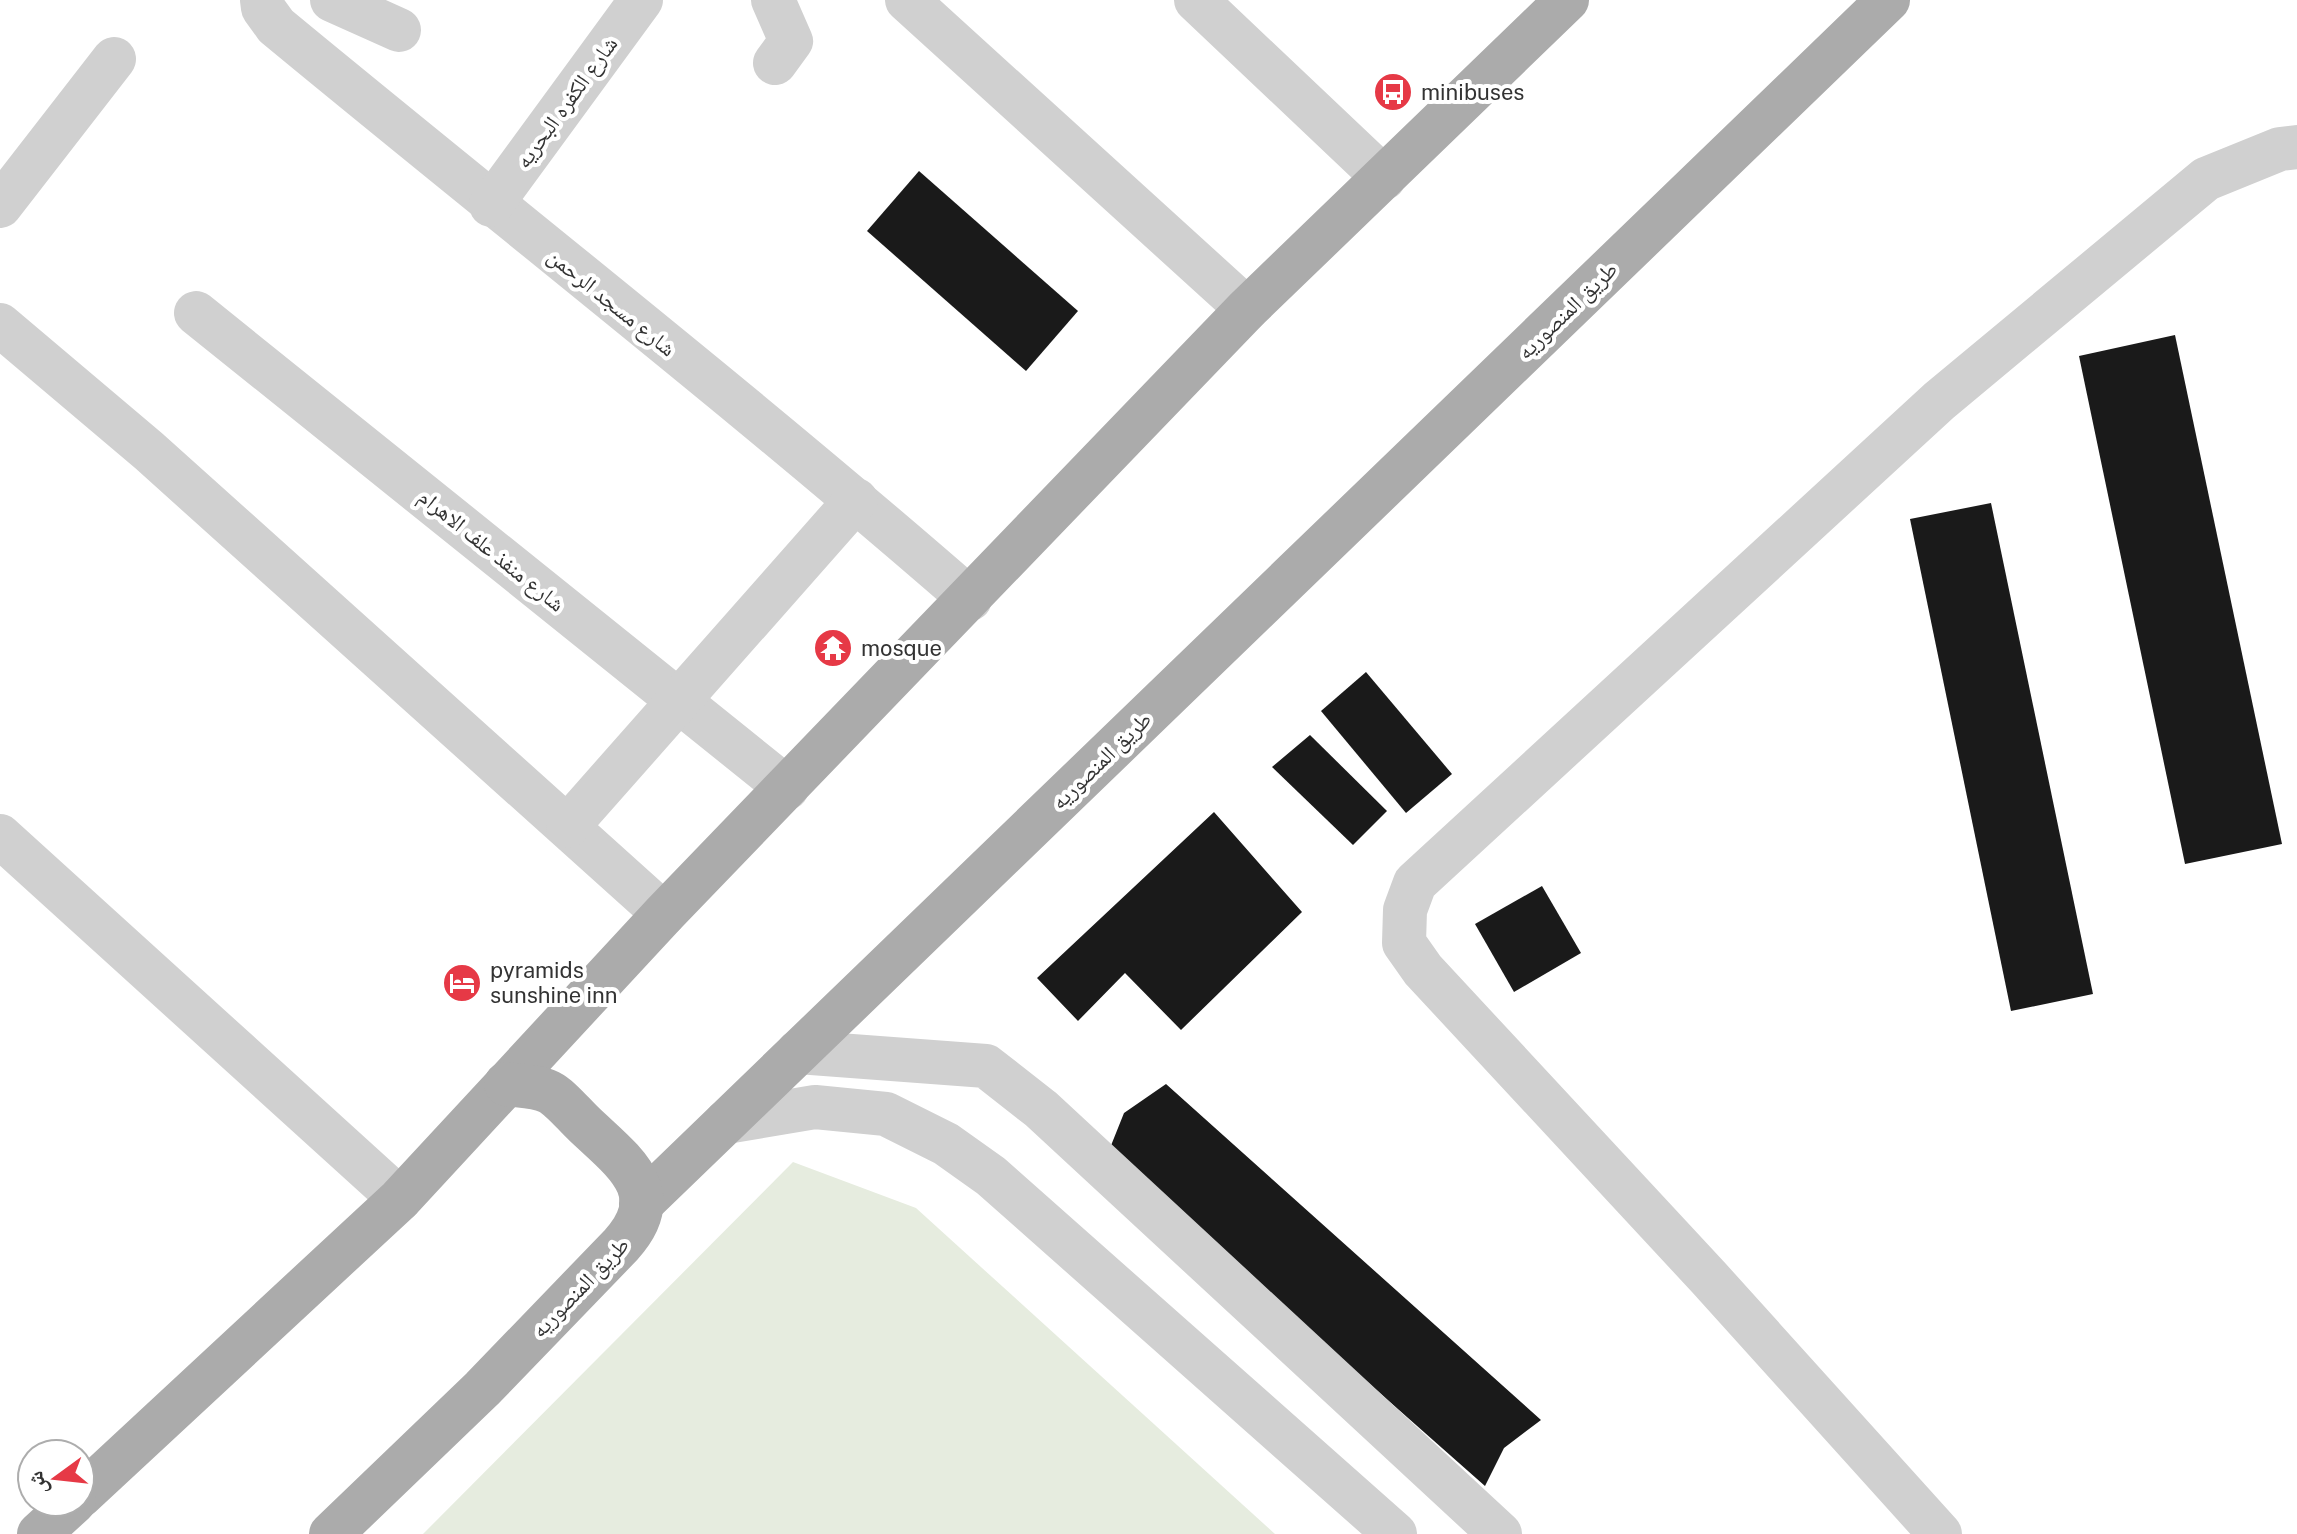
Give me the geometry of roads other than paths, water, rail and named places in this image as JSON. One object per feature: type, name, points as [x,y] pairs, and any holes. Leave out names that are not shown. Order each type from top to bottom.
[{"type":"main road","points":[[96,1481],[400,1199],[664,914],[1247,309],[1567,0]]},
{"type":"main road","name":"طريق المنصوريه","points":[[331,1534],[482,1389],[632,1234],[641,1204],[1888,0]]},
{"type":"main road","points":[[506,1084],[548,1092],[630,1168],[637,1179],[641,1204]]},
{"type":"main road","points":[[39,1534],[56,1518]]},
{"type":"street","name":"شارع مسجد الرحمن","points":[[262,0],[263,8],[276,26],[491,205],[856,500],[970,599]]},
{"type":"street","points":[[332,0],[399,30]]},
{"type":"street","name":"شارع الكفره البحريه","points":[[491,205],[641,0]]},
{"type":"street","points":[[773,0],[791,41],[789,48],[775,63]]},
{"type":"street","points":[[907,0],[1247,309]]},
{"type":"street","points":[[1196,0],[1384,178]]},
{"type":"street","points":[[0,206],[114,59]]},
{"type":"street","points":[[1940,1534],[1709,1278],[1423,970],[1404,943],[1405,910],[1415,883],[1939,401],[2206,179],[2280,149],[2297,147]]},
{"type":"street","name":"شارع منفذ علف الاهرام","points":[[196,313],[787,788]]},
{"type":"street","points":[[0,325],[149,451],[664,914]]},
{"type":"street","points":[[568,826],[856,500]]},
{"type":"street","points":[[0,836],[400,1199]]},
{"type":"street","points":[[798,1052],[986,1066],[1041,1109],[1500,1534]]},
{"type":"street","points":[[726,1122],[815,1107],[886,1114],[946,1144],[991,1176],[1395,1534]]},
{"type":"place","name":"minibuses","points":[[1393,92]]},
{"type":"place","name":"mosque","points":[[833,648]]},
{"type":"place","name":"pyramids sunshine inn","points":[[462,983]]}]
